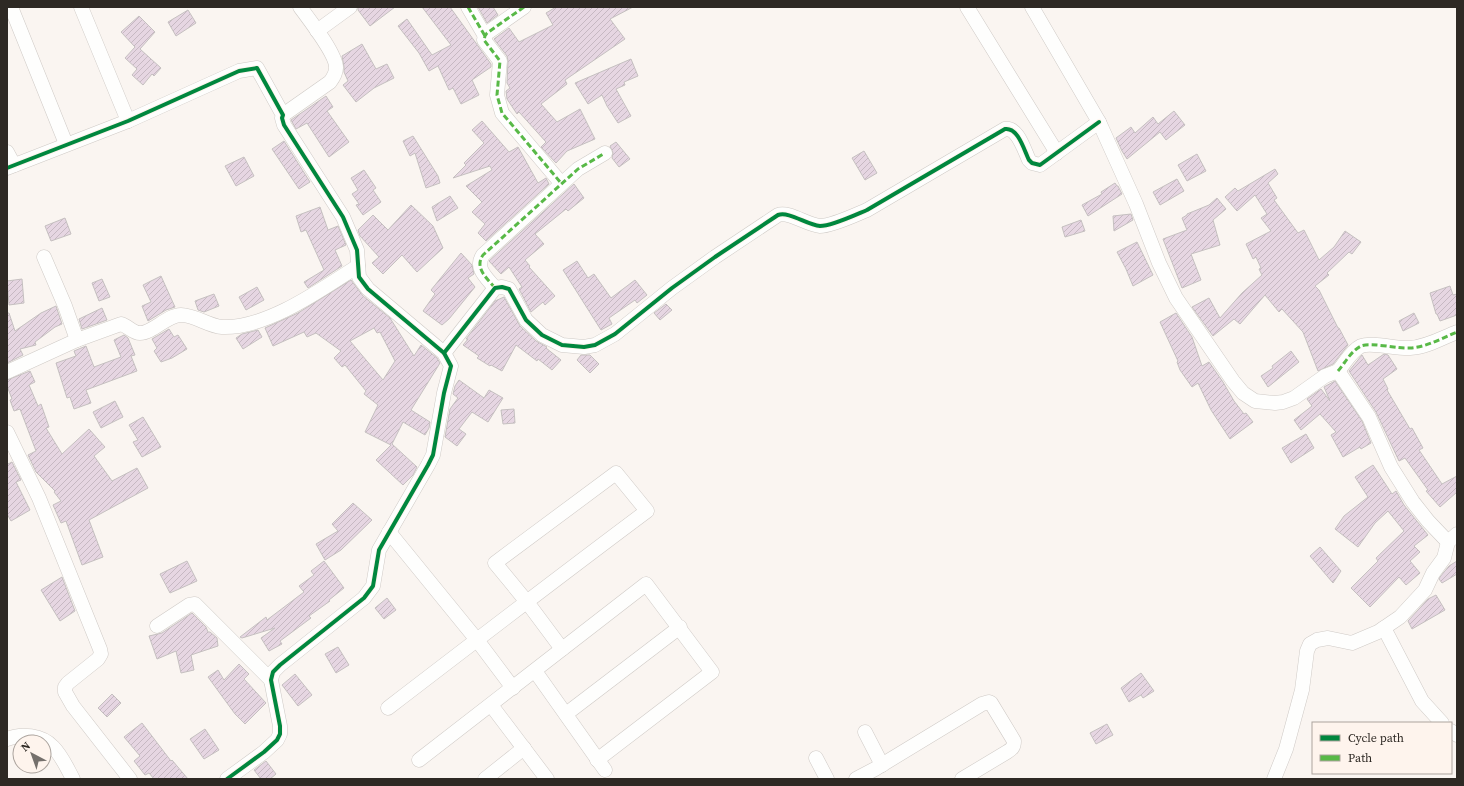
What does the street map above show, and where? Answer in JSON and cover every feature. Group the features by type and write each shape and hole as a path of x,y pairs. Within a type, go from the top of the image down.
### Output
{"street":[{"path":"11,7 66,144"},
{"path":"82,7 128,120"},
{"path":"227,779 264,752 277,740 280,734 280,726 271,680 273,672 280,664 311,641 368,594 374,580 379,550 433,455 444,393 451,366 444,353 368,290 359,277 357,250 344,217 284,125 282,118 284,115 330,82 335,75 336,68 335,61 317,31 300,7"},
{"path":"317,31 350,7"},
{"path":"468,7 485,36 484,40 500,61 497,95 502,113 561,183"},
{"path":"485,36 524,7"},
{"path":"1032,7 1099,122 1176,298 1233,381 1243,393 1255,401 1275,403 1283,402 1294,398 1325,376 1338,371 1356,349 1362,346 1368,345 1400,348 1420,347 1457,332"},
{"path":"966,8 1057,152"},
{"path":"7,152 10,167 128,120 239,71 257,68 284,115"},
{"path":"444,353 495,288 505,287 509,289 526,320 542,335 562,345 584,347 594,345 615,334 678,284 715,257 778,215 785,214 808,223 822,226 843,220 867,210 1009,128 1014,132 1029,160 1032,163 1040,165 1099,122"},
{"path":"495,288 480,268 479,264 481,258 561,183 586,163 605,153"},
{"path":"44,257 65,306 77,340"},
{"path":"7,372 77,340 121,324 127,326 136,333 143,333 177,316 186,316 221,327 261,320 297,305 358,266"},
{"path":"1274,779 1286,749 1302,690 1307,651 1310,644 1317,640 1328,638 1352,643 1378,632 1400,617 1425,590 1433,573 1444,558 1452,538 1428,521 1410,496 1392,467 1369,417 1338,371"},
{"path":"7,432 39,498 100,649 101,654 98,658 68,683 65,687 65,692 73,706 130,779"},
{"path":"388,708 477,640 527,602 647,511 616,473 495,563 527,602 562,649"},
{"path":"389,532 477,640 512,688"},
{"path":"419,760 646,584 680,627 712,672 601,765 535,671"},
{"path":"157,626 187,607 195,604 271,680"},
{"path":"566,714 680,627"},
{"path":"1384,628 1422,700 1441,722"},
{"path":"856,779 882,765 982,704 989,702 1014,741 1014,746 1012,749 962,779"},
{"path":"491,704 547,779"},
{"path":"865,732 882,765"},
{"path":"7,739 14,736 27,735 40,739 53,746 64,761 73,779"},
{"path":"486,779 524,748"},
{"path":"816,758 826,779"}],"building":[{"path":"358,7 395,7 370,26 358,10"},
{"path":"422,7 450,7 491,64 491,67 472,80 479,95 461,104 453,88 449,90 438,66 429,71 419,53 398,26 407,19 432,55 451,45"},
{"path":"478,7 493,7 498,15 487,23"},
{"path":"556,7 633,7 610,19 625,39 565,80 567,84 541,104 557,122 580,109 595,139 567,151 556,163 541,147 546,142 519,112 517,114 507,99 506,91 510,88 507,83 507,56 494,39 509,28 519,42 553,25 546,13"},
{"path":"188,10 196,23 176,36 168,22"},
{"path":"139,16 155,32 140,49 161,68 154,76 152,74 143,85 132,75 137,69 125,58 135,47 121,32"},
{"path":"362,44 376,69 387,64 394,78 374,88 356,102 343,85 348,81 344,72 342,56"},
{"path":"631,59 638,76 624,82 625,85 616,89 631,116 618,123 602,95 588,104 575,83"},
{"path":"326,96 333,107 327,111 349,142 329,157 307,123 296,129 291,120"},
{"path":"1174,111 1185,125 1166,140 1160,132 1127,159 1116,138 1131,127 1135,133 1153,117 1158,124"},
{"path":"482,121 509,152 518,147 538,183 546,178 549,184 486,241 478,233 485,224 472,212 482,202 466,186 492,170 490,166 453,178 466,165 464,163 484,143 472,130"},
{"path":"413,136 438,176 440,183 426,188 415,153 410,156 403,141"},
{"path":"284,141 310,182 299,189 272,149"},
{"path":"616,142 630,159 619,167 612,158 613,153 610,146"},
{"path":"864,151 877,173 865,180 852,158"},
{"path":"1197,154 1206,171 1187,181 1178,165"},
{"path":"244,157 254,176 236,186 225,166"},
{"path":"1275,169 1278,174 1268,183 1277,198 1274,200 1298,233 1304,230 1319,260 1334,247 1345,231 1361,242 1352,254 1349,252 1327,273 1329,275 1315,286 1319,290 1348,345 1333,364 1318,371 1303,332 1282,309 1279,312 1265,295 1240,324 1234,319 1213,336 1192,307 1209,298 1220,318 1242,293 1262,275 1259,269 1261,268 1256,257 1253,259 1246,244 1271,231 1261,218 1267,214 1255,195 1237,211 1225,197 1235,188 1238,191"},
{"path":"364,170 376,188 373,190 381,202 363,215 356,205 359,204 352,194 358,190 351,178"},
{"path":"1177,179 1184,191 1160,205 1153,192"},
{"path":"1115,183 1122,194 1088,216 1082,205 1102,194 1101,192"},
{"path":"574,184 584,198 568,211 566,209 535,234 544,244 525,260 530,266 529,267 555,296 545,305 543,302 531,312 519,289 522,287 509,267 501,274 489,261"},
{"path":"450,196 458,208 437,221 432,207"},
{"path":"1217,198 1226,209 1213,220 1220,245 1191,254 1201,280 1182,288 1163,239 1187,230 1182,218 1187,214 1209,205"},
{"path":"411,205 433,226 443,248 417,272 402,255 383,274 372,263 379,257 360,236 358,230 373,215 388,230"},
{"path":"320,207 328,230 338,226 346,245 335,250 342,266 308,288 304,282 324,270 306,230 301,232 296,216"},
{"path":"1131,214 1133,220 1114,231 1113,216"},
{"path":"65,218 71,234 51,241 45,226"},
{"path":"1081,220 1085,231 1065,237 1062,227"},
{"path":"1137,242 1153,275 1133,286 1117,252"},
{"path":"461,253 472,265 474,274 468,278 475,287 449,319 442,325 423,311 435,294 431,290"},
{"path":"577,261 588,278 594,274 611,298 635,280 647,295 637,303 635,300 609,318 612,324 601,330 563,270"},
{"path":"161,276 175,307 166,310 148,321 142,306 151,302 143,285"},
{"path":"22,279 24,303 9,305 7,281"},
{"path":"102,279 110,297 99,301 92,283"},
{"path":"351,280 363,296 390,318 414,356 421,345 437,358 440,363 411,410 430,422 429,428 425,435 403,422 392,444 417,467 413,475 403,485 376,460 391,445 365,432 378,405 364,394 366,391 345,365 342,367 334,358 341,351 316,333 307,337 304,332 273,346 265,328 298,313","holes":["374,328 377,333 380,332 395,361 383,380 350,341"]},
{"path":"1450,286 1453,295 1457,294 1457,315 1440,321 1436,314 1430,293"},
{"path":"257,287 264,300 246,310 239,297"},
{"path":"214,294 219,306 204,312 198,310 195,301"},
{"path":"504,297 520,326 536,341 547,347 546,348 561,360 552,370 516,345 502,371 477,358 479,356 463,345 495,301"},
{"path":"666,304 672,310 660,320 654,313"},
{"path":"56,306 62,324 55,327 35,342 36,345 20,349 23,355 7,363 7,313 9,313 15,331 41,313"},
{"path":"102,308 107,320 82,329 79,319"},
{"path":"1176,313 1192,337 1202,366 1209,362 1234,401 1244,414 1246,413 1253,422 1230,439 1211,410 1198,383 1192,387 1180,370 1178,361 1160,322"},
{"path":"1414,313 1419,323 1403,331 1399,321"},
{"path":"169,329 174,337 178,335 187,349 172,358 161,362 154,351 157,348 152,339"},
{"path":"258,330 262,337 243,349 236,338 242,334"},
{"path":"124,335 128,338 135,355 131,356 137,371 86,390 91,403 74,409 70,397 67,398 56,363 76,356 74,351 86,346 94,367 121,357 114,340"},
{"path":"1291,351 1299,362 1268,387 1261,376 1273,368 1272,366"},
{"path":"1384,354 1388,355 1397,369 1383,379 1388,389 1387,390 1410,429 1412,428 1423,448 1419,450 1442,484 1457,476 1457,492 1440,507 1426,491 1428,490 1405,458 1399,461 1376,412 1349,371 1362,355 1368,365"},
{"path":"581,355 590,355 599,364 590,373 577,360"},
{"path":"30,371 35,382 29,385 38,406 41,404 49,427 46,428 62,454 89,429 105,447 94,456 112,481 137,468 148,488 89,520 103,557 82,565 66,521 61,523 53,505 61,501 54,492 55,491 36,472 28,455 36,451 20,409 14,411 10,400 12,399 7,386 7,380"},
{"path":"459,380 484,398 489,390 503,398 488,422 472,412 459,429 466,434 457,446 445,437 450,409 458,398 453,394 455,386"},
{"path":"1335,381 1362,421 1371,443 1361,449 1360,447 1343,457 1331,435 1336,432 1320,414 1301,430 1294,420 1312,406 1307,399 1321,389 1330,401 1324,387"},
{"path":"115,401 123,417 101,428 93,412"},
{"path":"514,409 515,423 503,424 501,410"},
{"path":"143,417 161,447 142,457 133,442 138,440 129,425"},
{"path":"1306,434 1314,448 1291,463 1282,448"},
{"path":"7,461 8,464 12,462 21,480 16,482 30,510 11,521 7,514"},
{"path":"1373,465 1392,494 1396,491 1404,505 1428,535 1414,546 1420,552 1410,561 1420,573 1406,585 1399,577 1370,607 1351,588 1378,561 1376,558 1404,531 1388,511 1375,523 1358,547 1335,529 1344,516 1368,497 1355,477"},
{"path":"353,503 372,520 341,550 325,560 316,544 338,531 332,524"},
{"path":"1320,547 1341,571 1333,583 1310,556"},
{"path":"187,561 197,581 170,593 160,574"},
{"path":"324,561 344,588 329,600 330,601 309,616 311,618 280,641 282,644 269,651 261,638 275,628 242,638 240,637 266,617 267,620 304,592 299,586 314,575 311,571"},
{"path":"1457,561 1457,574 1442,583 1439,579 1440,577 1449,566"},
{"path":"62,577 75,611 60,621 41,590"},
{"path":"1436,595 1445,610 1412,629 1408,621 1428,599"},
{"path":"387,598 396,610 384,619 375,608"},
{"path":"192,613 206,627 208,632 217,638 218,646 191,655 194,670 181,673 176,651 157,659 149,636 162,633"},
{"path":"338,647 349,665 336,673 325,654"},
{"path":"239,664 249,674 244,679 266,703 245,724 235,714 208,677 218,670 224,680"},
{"path":"1141,673 1154,691 1143,698 1141,695 1129,702 1121,688"},
{"path":"295,674 312,695 298,706 282,685"},
{"path":"112,694 121,703 107,717 98,708"},
{"path":"142,723 171,761 172,760 188,779 154,779 149,773 145,775 134,761 140,756 124,737"},
{"path":"1107,724 1113,735 1096,744 1090,733"},
{"path":"205,729 219,750 204,759 190,739"},
{"path":"266,761 276,774 270,779 261,779 254,770"}],"marked path":[{"path":"468,7 485,36"},
{"path":"524,7 487,33 484,40 500,61 497,95 502,113 561,183"},
{"path":"495,288 485,277 481,269 480,264 483,255 578,169 605,153"},
{"path":"1338,371 1351,354 1361,346 1371,345 1410,348 1428,344 1457,332"}],"cycle path":[{"path":"7,168 128,121 239,71 257,68 283,115 282,118 284,125 343,217 357,250 359,277 368,289 444,353 451,366 444,393 433,455 379,550 373,586 364,598 273,672 271,680 280,726 280,734 277,740 264,752 227,779"},
{"path":"444,353 495,288 502,287 509,289 526,320 542,335 562,345 584,347 595,345 615,334 672,288 778,215 782,214 793,216 820,226 825,226 844,220 867,210 1005,129 1010,129 1017,135 1029,160 1032,163 1040,165 1099,122"}]}
